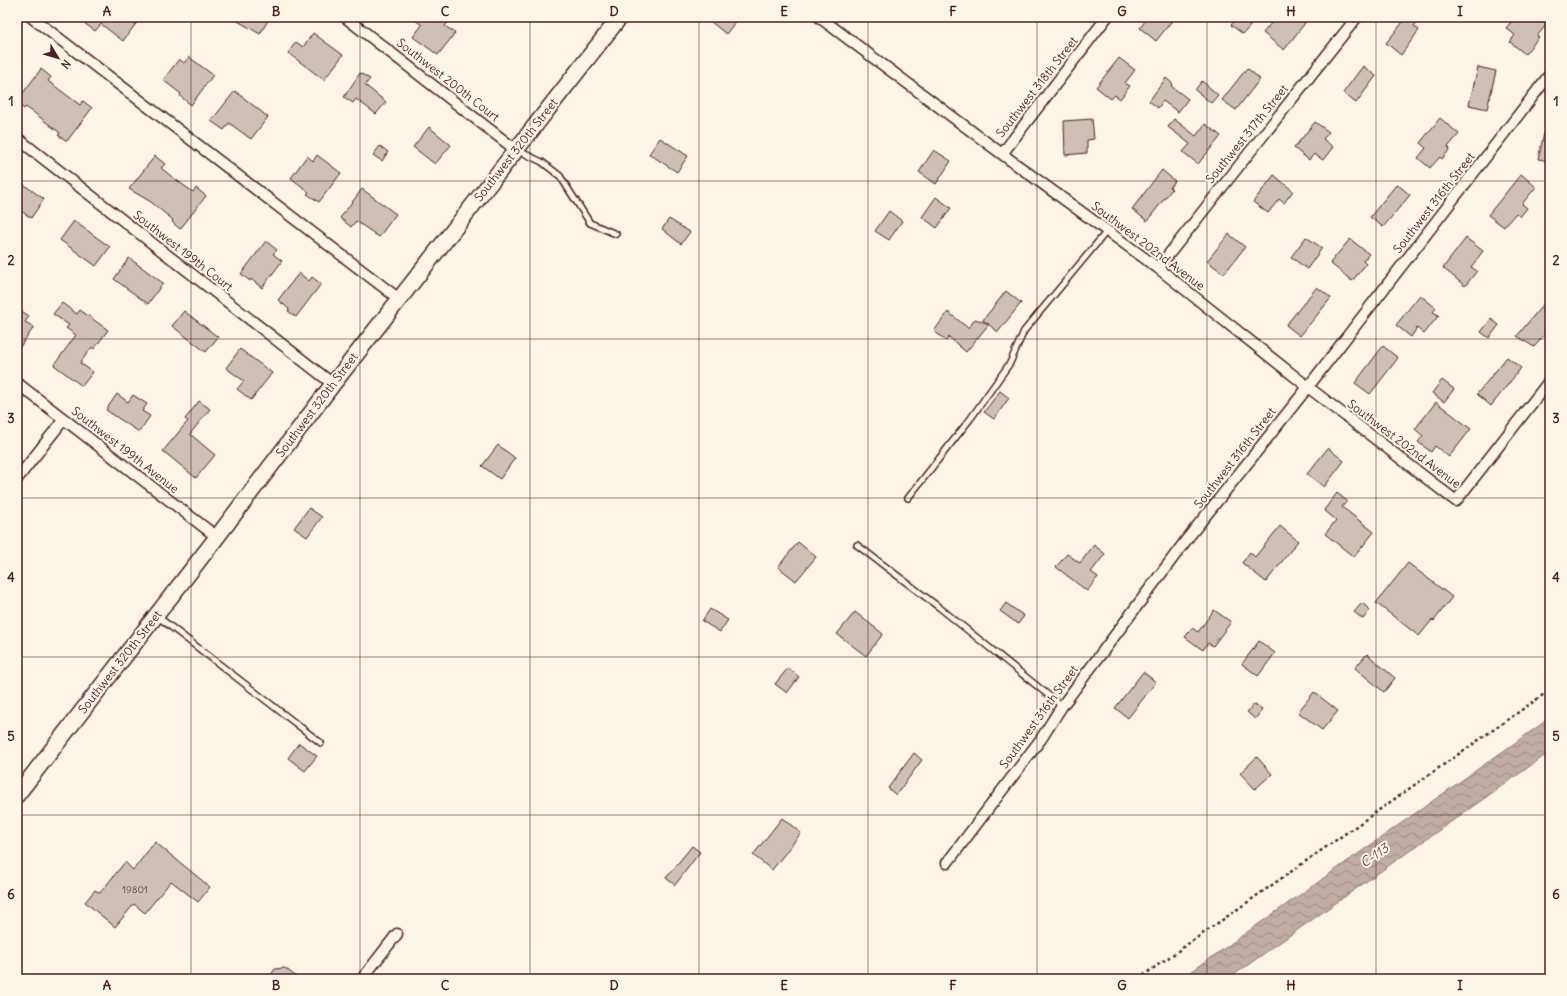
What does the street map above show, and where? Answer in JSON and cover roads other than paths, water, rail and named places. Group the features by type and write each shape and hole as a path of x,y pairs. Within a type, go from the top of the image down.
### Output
{"street":[{"path":"32,17 400,299"},
{"name":"Southwest 200th Court","path":"345,17 516,150"},
{"name":"Southwest 320th Street","path":"17,795 217,538 333,384 620,17"},
{"name":"Southwest 202nd Avenue","path":"819,17 1002,154 1158,268 1308,387 1456,500 1550,380"},
{"name":"Southwest 318th Street","path":"1002,154 1107,17"},
{"name":"Southwest 317th Street","path":"1158,268 1357,17"},
{"name":"Southwest 316th Street","path":"947,863 1187,539 1549,79"},
{"name":"Southwest 199th Court","path":"17,138 333,384"},
{"name":"Southwest 199th Avenue","path":"17,383 217,538"},
{"path":"17,480 64,419"},
{"path":"362,979 397,934"}],"lane":[{"path":"516,150 542,162 560,176 590,223 616,234"},
{"path":"908,498 971,418 1010,363 1024,331 1107,231"},
{"path":"857,545 940,608 1062,706"},
{"path":"156,615 321,743"}],"water":[{"name":"C-113","path":"1550,718 1550,752 1228,979 1181,979"}]}
